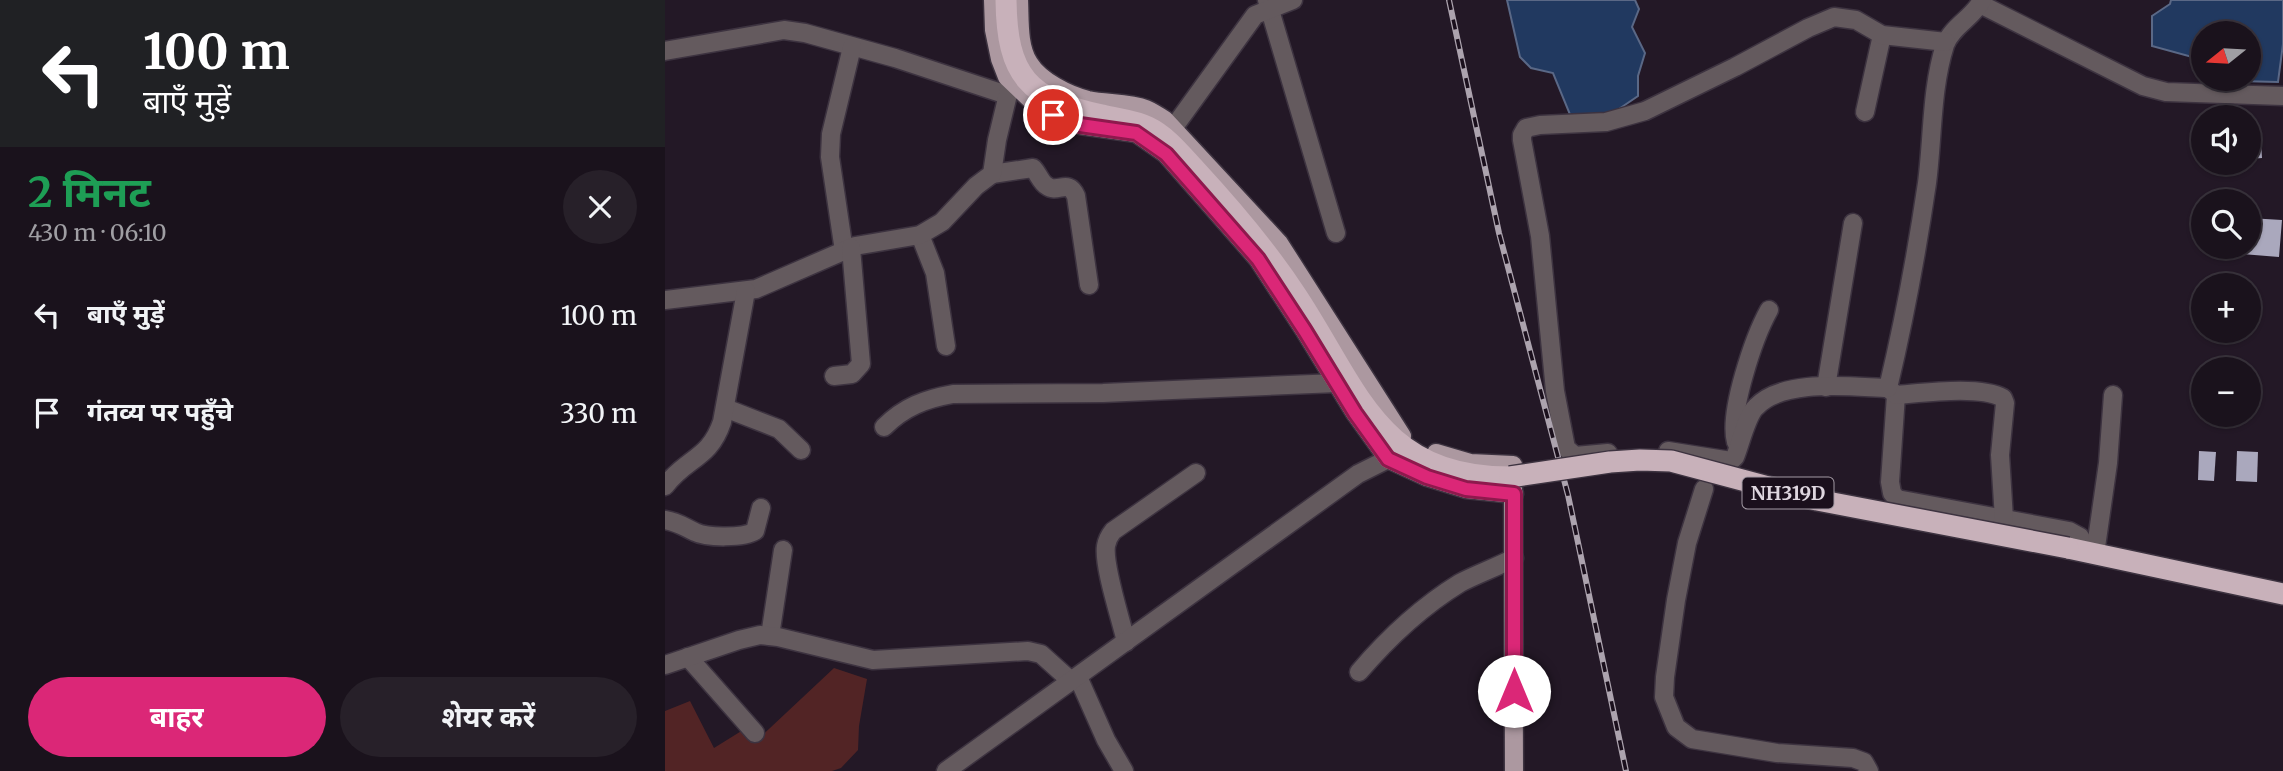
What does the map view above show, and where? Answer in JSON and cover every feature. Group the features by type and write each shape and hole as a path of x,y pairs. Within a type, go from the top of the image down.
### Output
{"highway":[{"name":"NH319D","path":"1006,11 1012,57 1021,75 1031,86 1080,110 1146,126 1173,146 1267,253 1381,428 1397,443 1431,464 1466,475 1510,477 1610,462 1671,461 1817,500 2084,551 2283,594"}],"main road":[{"path":"993,0 994,30 1009,88 1053,115 1080,125 1136,133 1166,154 1258,259 1383,452 1427,477 1466,489 1514,494"},
{"path":"1019,0 1020,27 1025,52 1029,63 1046,80 1087,100 1145,108 1174,127 1279,243 1403,438 1436,453 1471,463 1513,465 1514,771"}],"street":[{"path":"1174,127 1255,15 1269,4 1293,0"},
{"path":"2084,551 2080,537 2075,533 1900,501 1893,496 1890,482 1892,392 1927,182 1936,88 1946,42 1981,2 2143,86 2166,92 2283,96"},
{"path":"1269,4 1336,233"},
{"path":"1946,42 1882,35 1856,20 1834,18 1808,28 1645,111 1607,122 1531,126 1522,135 1539,236 1555,391 1568,451 1575,456 1620,451 1665,451 1729,461 1735,457 1754,408 1781,393 1807,387 1892,392 1956,391 1996,395 2003,398 2005,403 2000,455 2004,519"},
{"path":"665,51 784,30 805,33 1009,88 992,174"},
{"path":"1865,112 1882,35"},
{"path":"834,376 852,374 861,364 847,249 830,157 831,134 852,47"},
{"path":"665,300 746,291 780,281 847,249 920,235 942,222 976,186 992,174 1033,168 1045,186 1069,187 1074,191 1089,285"},
{"path":"1826,387 1853,223"},
{"path":"920,235 935,273 946,346"},
{"path":"665,486 672,477 708,451 717,437 725,408 746,291"},
{"path":"1739,448 1734,439 1743,379 1754,342 1769,310"},
{"path":"884,427 898,413 914,404 932,397 953,394 1103,393 1337,383"},
{"path":"2084,551 2108,463 2113,395"},
{"path":"725,408 779,429 801,450"},
{"path":"946,771 1358,474 1383,452"},
{"path":"1126,642 1105,550 1108,538 1113,531 1196,473"},
{"path":"1704,489 1675,600 1664,697 1676,727 1692,739 1776,762 1853,758 1864,762 1869,771"},
{"path":"665,520 679,522 702,534 739,536 755,531 761,508"},
{"path":"770,636 783,550"},
{"path":"1359,672 1395,634 1434,601 1464,581 1514,558"},
{"path":"665,665 759,635 873,660 1028,651 1041,654 1074,679 1124,771"},
{"path":"688,657 755,733"}],"shaded area":[{"path":"834,668 867,679 858,750 841,768 832,771 665,771 665,711 690,701 714,748 743,730 755,742"}],"water":[{"path":"1507,0 1635,0 1639,9 1632,27 1645,53 1638,76 1638,96 1610,115 1571,117 1553,73 1531,68 1520,57"},
{"path":"2171,0 2283,0 2283,44 2278,82 2261,82 2261,21 2191,21 2191,57 2152,46 2152,16 2170,4"}],"building":[{"path":"2261,219 2282,220 2279,257 2261,256"},
{"path":"2199,451 2216,452 2214,481 2198,480"},
{"path":"2237,451 2258,452 2257,482 2236,481"}],"railway":[{"path":"1449,0 1499,233 1568,495 1626,771"}],"route":[{"path":"1053,115 1080,125 1136,133 1166,154 1258,259 1355,413 1388,459 1427,477 1466,489 1514,494 1514,691"}]}
